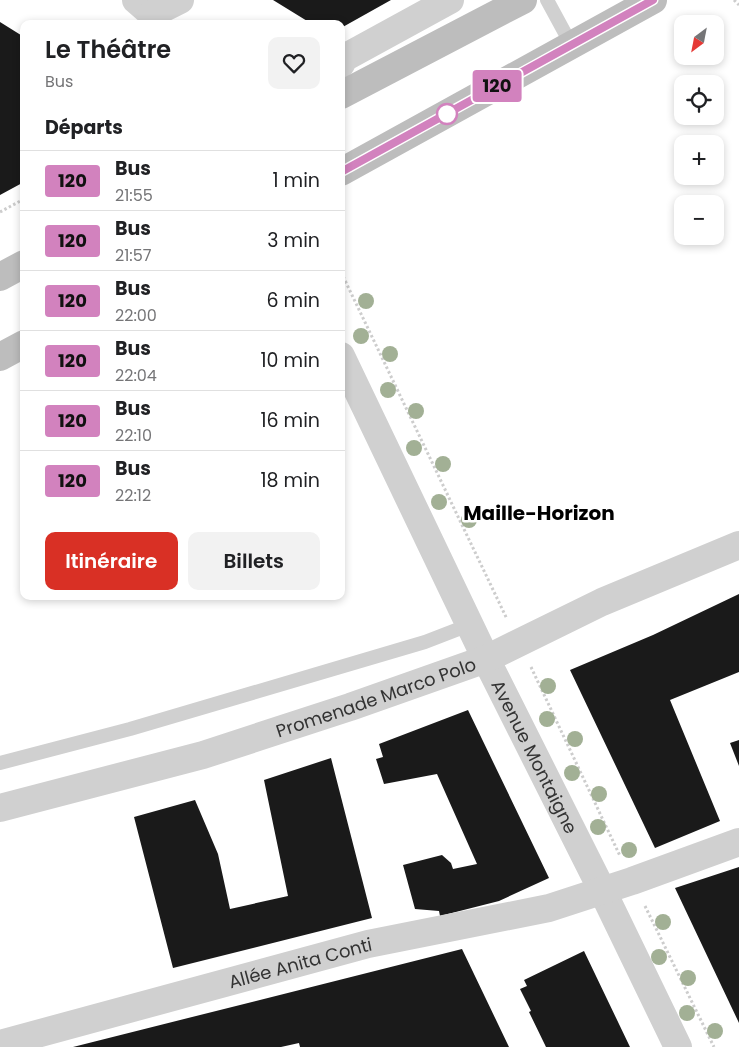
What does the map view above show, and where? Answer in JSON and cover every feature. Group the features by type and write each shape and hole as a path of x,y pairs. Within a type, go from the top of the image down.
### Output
{"main road":[{"path":"345,93 523,0"},
{"path":"345,170 653,0"},
{"path":"0,277 20,266"},
{"path":"0,356 20,346"}],"street":[{"path":"148,13 180,0"},
{"path":"345,57 450,0"},
{"name":"Avenue Montaigne","path":"345,364 469,625 602,890 678,1047"},
{"name":"Promenade Marco Polo","path":"0,808 203,755 350,707 486,659 602,602 739,545"},
{"name":"Allée Anita Conti","path":"0,1044 368,944 549,908 739,842"}],"lane":[{"path":"547,0 572,46"},
{"path":"0,763 130,729 425,642 469,625"}],"path":[{"path":"734,0 739,5"},
{"path":"0,212 20,201"}],"building":[{"path":"273,0 391,0 345,26 345,20 306,20"},
{"path":"0,22 20,34 20,184 0,195"},
{"path":"739,594 739,672 670,700 720,821 655,848 570,670 653,635"},
{"path":"468,710 549,878 499,901 440,916 439,911 415,909 403,865 442,855 451,863 453,869 477,864 437,774 384,784 376,759 383,757 379,744"},
{"path":"739,740 739,766 730,743"},
{"path":"331,758 372,918 173,968 134,817 195,800 218,854 230,909 288,896 264,780"},
{"path":"739,867 739,1023 675,888"},
{"path":"462,949 509,1047 300,1047 299,1043 281,1047 73,1047"},
{"path":"584,951 630,1047 546,1047 529,1012 531,1011 520,989 527,986 524,980"}],"bus line":[{"name":"120","path":"345,170 653,0"}],"district":[{"name":"Maille-Horizon","path":"539,513"}]}
